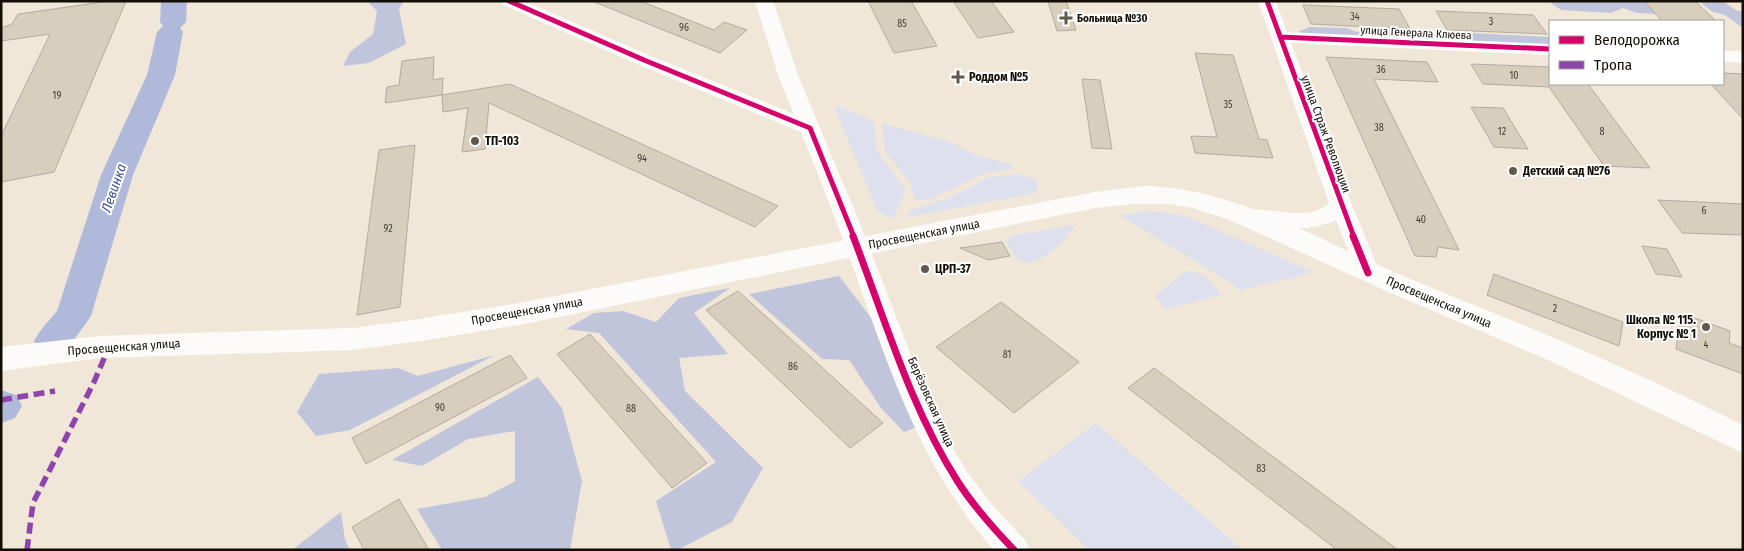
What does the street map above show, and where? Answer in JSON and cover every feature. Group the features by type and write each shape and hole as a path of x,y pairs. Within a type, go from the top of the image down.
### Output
{"main road":[{"name":"Просвещенская улица","path":"1,359 100,347 353,339 420,330 519,314 1078,203 1128,195 1152,194 1177,196 1212,204 1244,216 1329,253 1368,273 1558,352 1743,440"}],"street":[{"path":"509,1 644,60 810,128"},
{"path":"764,1 789,78 810,128"},
{"name":"улица Страж Революции","path":"1266,1 1280,36 1294,80 1368,273"},
{"name":"улица Генерала Клюева","path":"1280,36 1549,48"},
{"path":"1724,56 1743,57"},
{"name":"Берёзовская улица","path":"810,128 858,247 888,330 931,433 957,481 974,505 1014,550"},
{"name":"улица Страж Революции","path":"1244,216 1315,219 1332,215 1341,205"}],"shaded area":[{"path":"367,1 404,1 399,9 406,44 369,63 343,66 350,52 373,34 377,11"},
{"path":"1548,1 1650,1 1679,15 1637,13 1623,8 1611,13 1561,10"},
{"path":"1703,1 1724,2 1737,11 1743,11 1743,28 1725,15 1713,12 1702,4"},
{"path":"1309,27 1347,28 1356,32 1369,29 1418,31 1428,37 1424,42 1371,40 1360,35 1345,40 1329,40 1313,38 1298,32"},
{"path":"1449,32 1549,37 1549,50 1456,44 1443,37"},
{"path":"836,106 874,121 877,151 905,189 896,218 886,216 877,210 834,107"},
{"path":"882,123 953,143 975,155 1011,164 1013,169 985,173 929,200 915,200 910,183 885,151"},
{"path":"1019,174 1037,180 1037,193 908,217 908,211 949,198 989,177"},
{"path":"1151,211 1183,215 1314,272 1240,290 1119,215"},
{"path":"1073,225 1075,228 1066,235 1068,238 1035,261 1022,262 1016,258 1006,240 1012,236"},
{"path":"1190,271 1206,276 1222,295 1165,309 1155,296 1184,272"},
{"path":"839,276 875,323 919,426 904,432 881,408 849,360 822,359 749,294"},
{"path":"730,288 694,313 728,354 679,358 685,391 763,468 732,522 677,550 671,550 656,501 716,462 599,333 566,329 594,313 623,311 656,322 679,298"},
{"path":"495,355 350,430 316,436 297,412 319,374 398,368 418,376"},
{"path":"538,377 562,408 582,481 570,550 442,550 417,509 485,497 515,481 515,431 468,439 422,466 392,460"},
{"path":"1096,423 1243,550 1089,550 1018,481"},
{"path":"341,512 345,540 350,550 292,550"}],"building":[{"path":"110,1 126,1 54,172 1,182 1,136 50,34 1,41 1,28 12,24 18,14"},
{"path":"592,1 640,1 714,30 724,22 747,30 720,53"},
{"path":"868,1 911,1 937,46 894,53"},
{"path":"953,1 991,1 1014,32 978,38"},
{"path":"1048,1 1066,1 1076,30 1057,31"},
{"path":"1644,1 1695,1 1715,20 1661,20"},
{"path":"1303,5 1399,9 1410,29 1311,24"},
{"path":"1436,11 1533,15 1547,34 1447,30"},
{"path":"1195,53 1233,55 1259,139 1267,140 1273,158 1195,153 1191,136 1217,137"},
{"path":"434,57 433,80 443,78 442,95 385,103 387,87 399,85 402,61"},
{"path":"1326,57 1427,62 1438,82 1374,79 1459,250 1438,247 1436,257 1415,256"},
{"path":"1471,64 1549,67 1549,85 1589,85 1650,168 1604,166 1549,87 1483,84"},
{"path":"1724,73 1743,74 1743,119 1712,85 1724,85"},
{"path":"1082,79 1100,80 1112,149 1092,148"},
{"path":"510,84 778,206 755,227 489,103 485,149 462,152 468,108 443,112 442,95"},
{"path":"1471,107 1503,108 1528,149 1494,147"},
{"path":"415,145 400,307 357,315 379,150"},
{"path":"1658,200 1743,204 1743,235 1682,233"},
{"path":"1002,242 1010,256 988,260 960,248"},
{"path":"1642,246 1667,249 1682,277 1656,274"},
{"path":"1494,274 1623,322 1619,346 1487,295"},
{"path":"738,291 883,423 850,448 706,310"},
{"path":"1001,302 1079,362 1014,413 936,347"},
{"path":"1681,313 1730,331 1729,343 1743,348 1743,374 1676,349"},
{"path":"590,334 707,463 672,488 557,354"},
{"path":"510,355 527,378 366,464 352,438"},
{"path":"1154,368 1398,550 1337,550 1128,388"},
{"path":"399,499 429,550 364,550 352,527"}],"waterway":[{"name":"Левинка","path":"173,22 174,1"},
{"name":"Левинка","path":"53,341 73,316 117,175 161,75 170,32"}],"marked path":[{"path":"27,550 33,503 94,382 109,347"},
{"path":"1,400 55,391"}],"cycle path":[{"path":"509,1 644,60 810,128 850,226 904,374 929,430 964,491 984,518 1014,550"},
{"path":"1267,1 1341,205 1368,273"},
{"path":"1280,37 1549,49"}],"place":[{"name":"Больница №30","path":"1066,18"},
{"name":"Роддом №5","path":"958,77"},
{"name":"ТП-103","path":"475,141"},
{"name":"Детский сад №76","path":"1513,171"},
{"name":"ЦРП-37","path":"925,269"},
{"name":"Школа № 115. Корпус № 1","path":"1706,327"}]}
